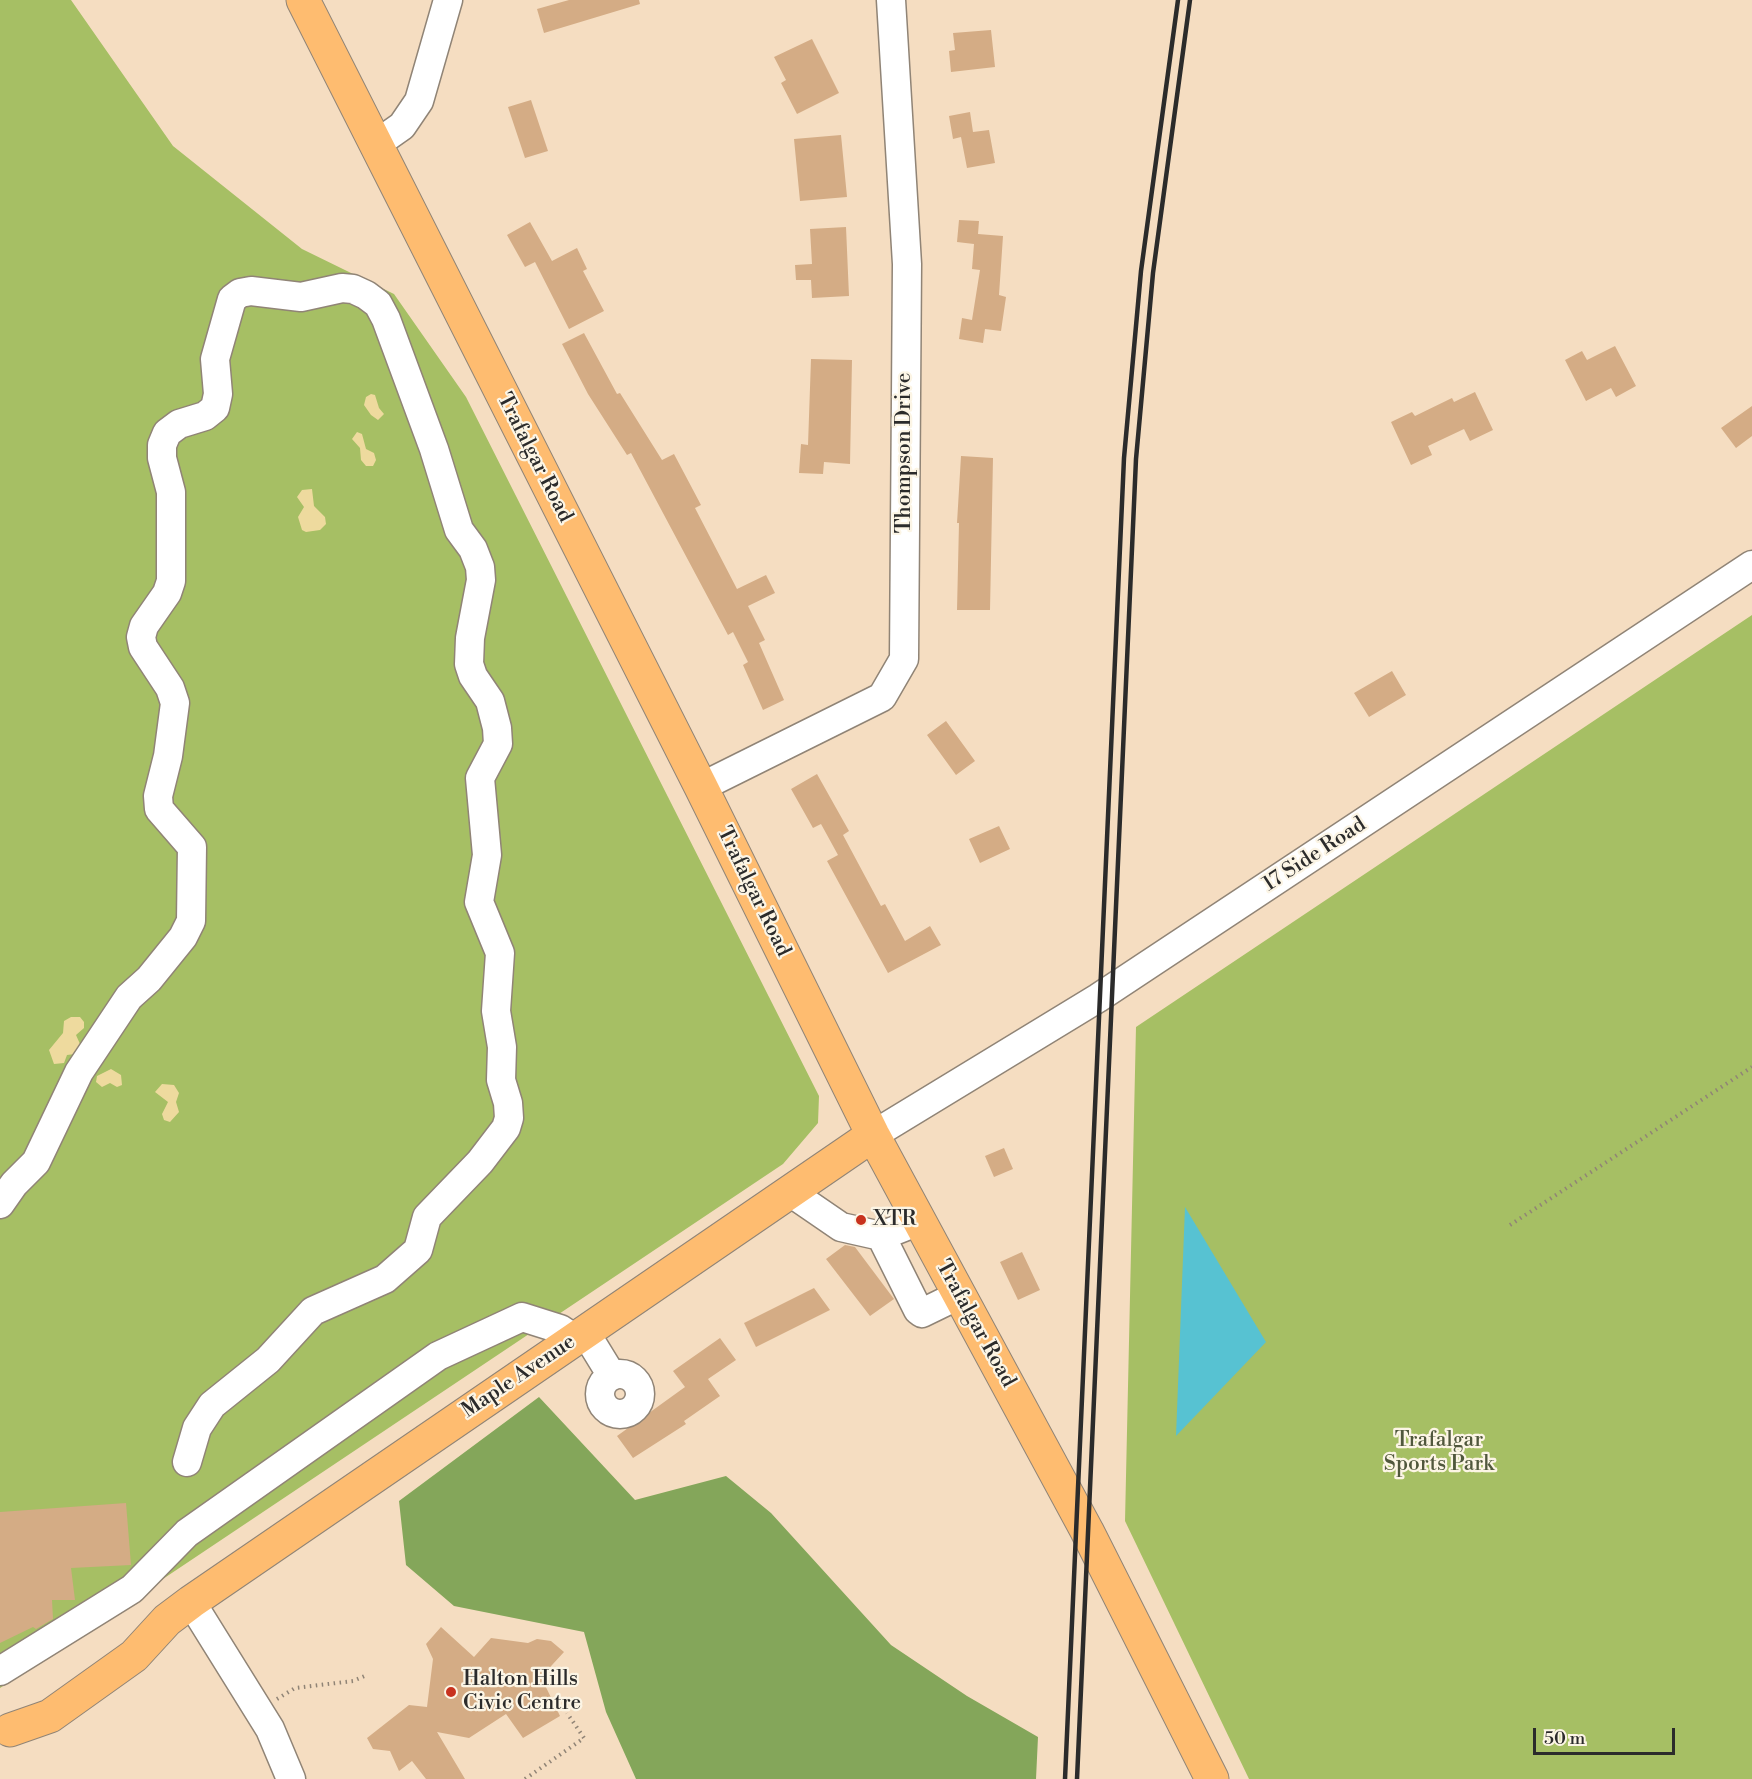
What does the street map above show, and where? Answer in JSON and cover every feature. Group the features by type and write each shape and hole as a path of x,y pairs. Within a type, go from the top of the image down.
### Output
{"main road":[{"name":"Trafalgar Road","path":"303,0 701,787 873,1136 1087,1530 1212,1779"},
{"name":"Maple Avenue","path":"5,1733 50,1716 107,1677 134,1656 179,1611 873,1136"}],"street":[{"path":"375,145 402,126 419,101 448,0"},
{"name":"Thompson Drive","path":"701,787 882,697 904,659 907,264 891,0"},
{"path":"0,1204 14,1184 36,1162 79,1072 129,998 149,979 183,937 191,921 192,847 159,809 158,796 168,756 175,703 170,688 143,647 141,637 144,626 167,593 171,581 171,492 162,458 162,445 167,433 179,424 205,416 215,408 218,394 215,359 232,299 240,293 251,291 301,297 342,288 353,289 378,304 386,319 434,449 459,530 473,549 480,567 481,580 470,638 469,664 473,676 490,701 497,728 498,744 480,778 487,855 479,902 500,953 495,1011 501,1047 501,1080 508,1103 509,1118 502,1134 480,1162 445,1201 433,1208 427,1217 418,1251 385,1279 313,1311 268,1360 212,1405 197,1428 187,1462"},
{"name":"17 Side Road","path":"873,1136 1098,998 1752,565"},
{"path":"790,1192 841,1227 881,1236 919,1221"},
{"path":"881,1236 918,1310 922,1313 959,1295"},
{"path":"0,1671 132,1589 187,1533 438,1356 522,1317 580,1335 612,1376"},
{"path":"179,1611 258,1710 270,1729 291,1779"}],"path":[{"path":"1510,1225 1752,1067"},
{"path":"258,1710 295,1688 353,1681 367,1675"},
{"path":"525,1779 584,1738 567,1713"}],"green space":[{"path":"0,0 71,0 173,146 302,249 394,294 466,397 819,1096 818,1123 783,1164 0,1688"},
{"name":"Trafalgar Sports Park","path":"1752,615 1752,1779 1249,1779 1125,1521 1136,1027"},
{"path":"539,1397 635,1500 726,1476 771,1513 891,1645 967,1696 1038,1737 1036,1779 636,1779 606,1712 584,1632 454,1606 406,1565 399,1501"}],"sand":[{"path":"371,394 375,395 379,408 384,414 378,420 364,405 366,397"},
{"path":"357,432 362,434 366,449 374,453 376,460 373,466 366,466 361,460 360,448 352,439"},
{"path":"312,489 314,506 325,517 326,524 320,530 306,532 302,530 298,517 304,507 297,497 302,490"},
{"path":"71,1017 80,1017 84,1022 84,1028 76,1035 80,1044 79,1049 75,1054 67,1055 64,1063 54,1064 49,1050 63,1033 64,1021"},
{"path":"111,1069 121,1075 122,1085 117,1087 110,1083 102,1087 96,1082 97,1076"},
{"path":"162,1084 174,1085 179,1093 176,1102 179,1112 170,1122 164,1120 162,1114 168,1102 155,1092"}],"water":[{"path":"1185,1207 1266,1342 1176,1436"}],"building":[{"path":"569,0 639,0 640,4 544,33 537,9"},
{"path":"991,30 995,67 951,72 949,51 955,50 953,33"},
{"path":"812,39 839,93 797,114 781,83 786,80 774,57"},
{"path":"531,100 548,151 525,158 508,107"},
{"path":"970,112 973,132 989,130 995,163 967,168 961,137 953,139 949,116"},
{"path":"841,135 847,197 800,201 794,139"},
{"path":"959,220 979,221 978,234 1003,236 999,295 1006,297 1001,331 985,329 983,343 959,339 962,318 972,320 980,270 972,269 974,244 957,242"},
{"path":"530,222 552,261 577,248 587,269 583,271 604,311 569,329 535,262 525,267 507,235"},
{"path":"846,227 849,296 812,298 811,280 796,280 795,265 812,264 810,229"},
{"path":"584,333 617,394 620,393 662,460 674,454 701,505 695,508 737,589 766,575 775,593 748,606 765,640 759,643 784,700 763,710 743,665 748,662 733,632 728,635 631,453 627,455 588,394 562,344"},
{"path":"1615,346 1636,386 1616,397 1611,388 1586,401 1565,360 1582,351 1587,360"},
{"path":"811,359 852,360 850,464 824,462 823,474 799,473 801,444 808,445"},
{"path":"1475,392 1493,430 1470,441 1464,429 1428,446 1432,455 1411,465 1391,422 1412,412 1415,416 1452,398 1454,402"},
{"path":"1752,406 1752,436 1736,448 1721,428"},
{"path":"961,456 993,458 990,610 957,610 959,523 957,523"},
{"path":"1392,671 1406,695 1369,717 1354,693"},
{"path":"946,721 975,761 956,775 927,735"},
{"path":"817,774 849,831 843,835 881,906 885,904 905,941 930,926 941,945 888,973 827,861 838,855 821,824 813,828 791,789"},
{"path":"999,826 1010,849 980,863 969,839"},
{"path":"1004,1148 1013,1169 994,1177 985,1156"},
{"path":"845,1245 855,1247 894,1299 870,1316 826,1259"},
{"path":"1022,1252 1040,1290 1018,1300 1000,1262"},
{"path":"814,1288 830,1310 756,1347 744,1323"},
{"path":"720,1338 736,1360 708,1379 720,1396 684,1421 686,1424 633,1458 617,1436 685,1387 673,1371"},
{"path":"126,1503 131,1565 71,1568 75,1600 52,1600 53,1619 36,1629 33,1627 0,1643 0,1512"},
{"path":"441,1627 474,1657 491,1638 528,1643 537,1639 551,1641 564,1652 541,1677 560,1716 523,1738 506,1714 469,1738 437,1732 465,1779 426,1779 412,1761 399,1771 390,1751 373,1749 367,1738 409,1705 427,1707 433,1659 426,1644"}],"railway":[{"path":"1065,1779 1124,458 1141,271 1178,0"},
{"path":"1077,1779 1136,459 1153,273 1190,0"}],"place":[{"name":"XTR","path":"861,1220"},
{"name":"Halton Hills Civic Centre","path":"451,1692"}]}
